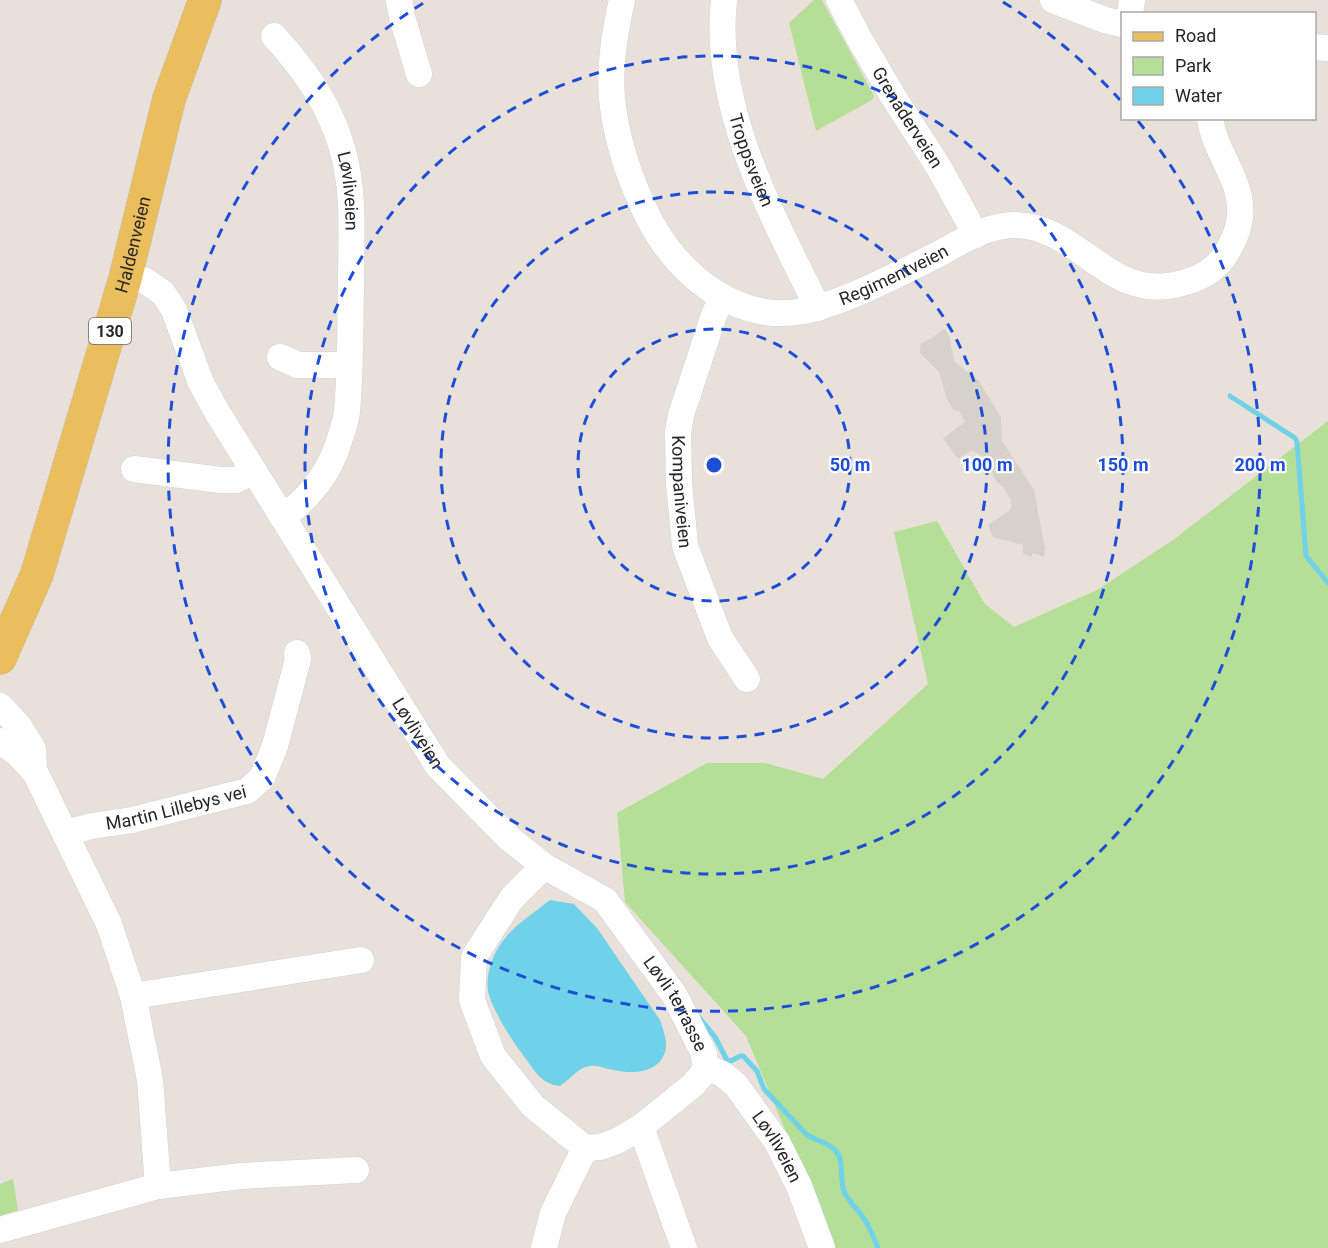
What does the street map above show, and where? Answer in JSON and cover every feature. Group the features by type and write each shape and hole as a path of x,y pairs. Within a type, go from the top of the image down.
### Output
{"main road":[{"name":"Haldenveien","path":"0,658 37,574 125,279 169,99 205,0"}],"street":[{"path":"399,0 419,74"},
{"name":"Regimentveien","path":"622,0 614,50 612,97 623,153 647,213 666,247 689,273 722,297 765,312 786,313 818,308 1000,226 1029,226 1047,231 1129,283 1149,288 1168,287 1196,280 1225,257 1234,238 1241,213 1240,196 1217,147 1210,120"},
{"name":"Troppsveien","path":"724,0 722,19 724,49 740,134 756,175 818,308"},
{"name":"Grenaderveien","path":"839,0 894,98 938,166 976,235"},
{"path":"1053,0 1121,24"},
{"name":"Løvliveien","path":"274,36 309,79 325,104 342,148 348,180 350,211 347,414 335,452 311,493 283,517"},
{"name":"Løvliveien","path":"125,279 144,280 163,293 174,310 201,382 253,471 438,766 510,839 544,866 605,900"},
{"name":"Kompaniveien","path":"722,297 681,415 678,432 679,492 685,546 720,638 747,680"},
{"path":"280,357 298,365 349,365"},
{"path":"134,469 221,480 236,480 253,471"},
{"name":"Martin Lillebys vei","path":"65,833 132,820 247,791 262,778 275,746 298,659 297,653"},
{"path":"0,706 19,726 33,749 35,772"},
{"path":"0,741 17,753 35,772 109,924 133,996 150,1080 158,1186"},
{"path":"544,866 512,898 474,957 472,1000 493,1056 533,1106 585,1148 554,1213 544,1248"},
{"name":"Løvli terrasse","path":"585,1148 609,1144 641,1127 693,1085 703,1073 705,1066 704,1054 675,996 605,900"},
{"path":"133,996 361,960"},
{"name":"Løvliveien","path":"705,1066 724,1075 736,1085 777,1142 795,1179 822,1248"},
{"path":"641,1127 684,1248"},
{"path":"0,1230 158,1186 241,1176 356,1170"}],"green space":[{"path":"814,0 822,0 874,96 872,100 816,131 789,23"},
{"path":"1328,421 1328,1248 834,1248 746,1036 625,902 617,813 707,763 765,763 823,779 928,684 894,532 937,521 985,604 1014,627 1097,590 1173,540"},
{"path":"13,1179 18,1210 0,1216 0,1184"}],"shaded area":[{"path":"945,329 949,336 954,361 979,381 1001,418 1002,441 1034,490 1045,548 1044,557 1033,553 1031,557 1023,554 1023,545 993,537 988,525 1009,511 1012,501 996,481 985,458 972,450 958,459 943,438 965,422 959,411 953,410 947,399 939,372 920,353 920,345"}],"water":[{"path":"550,900 574,904 597,928 660,1020 666,1048 657,1065 636,1072 590,1066 578,1071 560,1086 542,1079 518,1049 495,1010 489,995 490,967 498,947 507,936"}],"waterway":[{"path":"1230,396 1295,438 1306,556 1328,583"},
{"path":"698,1016 715,1037 727,1060 731,1061 743,1056 757,1071 764,1089 806,1134 835,1150 840,1159 844,1191 864,1218 878,1248"}]}
